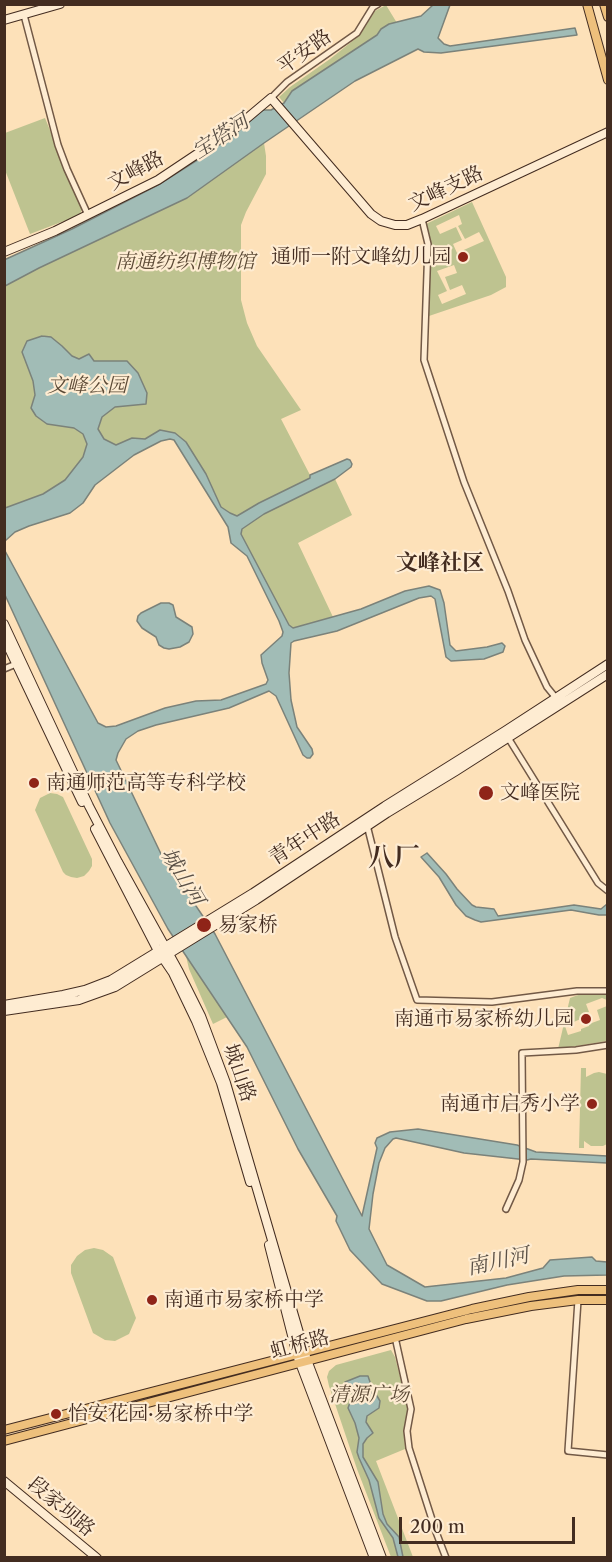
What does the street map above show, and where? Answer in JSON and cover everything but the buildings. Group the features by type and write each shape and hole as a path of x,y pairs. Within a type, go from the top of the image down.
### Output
{"main road":[{"path":"4,20 60,4"},
{"path":"587,4 608,81"},
{"path":"604,4 608,17"},
{"name":"文峰支路","path":"273,100 371,214 381,221 395,225 407,225 422,219 608,132"},
{"name":"文峰路","path":"4,252 55,231 158,180 273,100"},
{"name":"城山路","path":"4,624 88,806 164,953 196,1021 221,1083 302,1358 374,1557"},
{"name":"城山路","path":"4,638 98,836 164,953"},
{"name":"青年中路","path":"4,1011 79,1000 116,987 175,945 367,823 456,771 556,698 608,664"},
{"name":"青年中路","path":"506,734 608,674"},
{"name":"青年中路","path":"4,1005 85,990 111,980 164,953"},
{"name":"虹桥路","path":"4,1440 472,1309 578,1290 608,1290"},
{"name":"虹桥路","path":"4,1430 466,1319 531,1306 578,1300 608,1300"},
{"name":"城山路","path":"302,1358 382,1557"},
{"name":"段家坝路","path":"4,1481 97,1557"}],"street":[{"name":"平安路","path":"273,100 287,82 357,33 373,7 378,4"},
{"path":"24,15 58,145 88,214"},
{"path":"422,219 428,244 424,360 464,482 525,640 547,687 556,698"},
{"path":"4,669 16,664"},
{"path":"506,734 598,883 608,891"},
{"path":"367,823 396,937 417,1000 492,1002 577,991 608,991"},
{"path":"506,1209 519,1180 523,1162 522,1053 576,1050 608,1045"},
{"path":"578,1300 568,1451 608,1455"},
{"path":"395,1337 411,1409 407,1431 409,1448 446,1557"}],"green space":[{"path":"386,5 397,23 389,24 381,29 377,35 292,91 284,103 279,97 360,35 375,11"},
{"path":"45,118 82,209 80,215 30,234 5,170 5,133"},
{"name":"文峰公园","path":"264,143 266,174 241,225 241,300 247,323 257,346 301,410 281,419 310,475 347,459 352,464 335,479 352,515 298,543 333,617 283,632 247,556 231,543 228,527 174,440 161,441 134,455 95,485 83,503 70,513 15,532 5,541 5,286 187,198"},
{"name":"通师一附文峰幼儿园","path":"472,202 506,277 506,287 491,295 429,316 430,237 426,224","holes":["459,215 462,224 458,226 465,239 479,232 484,241 457,253 453,244 462,240 456,227 440,234 436,226","454,265 457,273 445,277 450,290 462,285 466,294 442,304 438,295 447,291 437,271"]},
{"path":"50,793 63,797 92,859 92,866 84,876 71,877 63,872 35,810 40,798"},
{"path":"186,956 227,1017 213,1024 189,969"},
{"name":"南通市易家桥幼儿园","path":"581,994 607,994 607,1000 602,998 586,1004 589,1012 586,1013 587,1016 565,1026 568,1035 581,1031 589,1024 600,1020 597,1010 607,1006 607,1041 558,1049 570,998"},
{"name":"南通市启秀小学","path":"581,1068 586,1068 586,1077 599,1072 607,1074 607,1144 603,1146 591,1146 584,1141 584,1148 579,1148"},
{"path":"94,1248 103,1250 113,1257 136,1318 129,1334 115,1341 105,1340 93,1333 71,1273 71,1265 77,1256 85,1250"},
{"name":"清源广场","path":"391,1350 395,1357 408,1409 404,1432 405,1449 376,1461 413,1557 391,1557 357,1469 327,1377 329,1371 336,1365"}],"water":[{"path":"433,5 450,5 438,38 450,46 575,28 577,35 441,53 424,52 418,49 355,81 187,198 5,286 4,260 72,229 158,185 229,138 262,110 271,110 284,103 292,91 377,35 381,29 389,24 421,16"},
{"path":"42,336 51,337 72,356 79,359 89,354 94,361 127,361 138,373 147,393 146,404 115,407 102,417 98,429 104,439 116,445 132,438 145,439 160,430 175,433 186,442 206,474 221,507 237,516 310,478 310,475 347,459 350,460 351,467 335,479 264,514 242,529 241,534 289,625 293,628 361,609 405,591 429,586 440,590 450,645 456,651 502,643 505,646 503,652 484,659 451,661 446,657 435,599 431,596 419,598 337,631 291,643 289,673 291,700 297,727 312,749 313,754 310,758 303,755 276,696 269,691 229,708 138,731 126,739 116,760 162,856 215,934 362,1216 377,1148 375,1143 377,1138 390,1132 418,1129 517,1145 536,1152 607,1156 607,1163 527,1160 464,1153 393,1139 385,1148 379,1163 369,1229 387,1265 425,1287 506,1278 543,1268 550,1260 592,1257 596,1261 607,1262 607,1275 564,1276 507,1285 441,1301 427,1301 382,1284 350,1250 336,1221 337,1216 298,1149 247,1047 168,929 110,823 5,595 4,549 98,723 106,727 116,726 165,708 196,701 221,700 266,684 268,680 261,655 282,636 283,632 247,556 231,543 228,527 174,440 161,441 134,455 95,485 83,503 70,513 15,532 5,541 5,508 43,494 65,480 83,457 87,444 83,434 74,428 47,424 36,416 31,408 35,395 33,381 22,352 27,341"},
{"path":"161,603 173,605 176,617 192,627 193,634 189,642 180,647 164,648 159,645 156,637 142,628 137,621 138,616"},
{"path":"427,853 472,905 494,909 498,916 574,905 601,909 607,904 607,915 571,910 481,922 475,920 466,916 456,905 439,877 421,857"},
{"path":"360,1376 368,1376 369,1389 380,1401 379,1408 367,1416 366,1422 373,1433 363,1444 363,1457 378,1482 383,1514 387,1524 399,1537 403,1557 398,1557 393,1538 379,1518 369,1480 357,1452 359,1438 348,1408 353,1394 345,1382"}],"place":[{"name":"通师一附文峰幼儿园","path":"463,257"},
{"name":"南通师范高等专科学校","path":"34,783"},
{"name":"文峰医院","path":"486,793"},
{"name":"易家桥","path":"204,925"},
{"name":"南通市易家桥幼儿园","path":"586,1019"},
{"name":"南通市启秀小学","path":"592,1104"},
{"name":"南通市易家桥中学","path":"152,1300"},
{"name":"怡安花园·易家桥中学","path":"56,1414"}],"district":[{"name":"文峰社区","path":"440,564"},
{"name":"八厂","path":"394,858"}],"water label":[{"name":"宝塔河","path":"221,137"},
{"name":"城山河","path":"182,877"},
{"name":"南川河","path":"498,1262"}],"park label":[{"name":"南通纺织博物馆","path":"185,262"}]}
